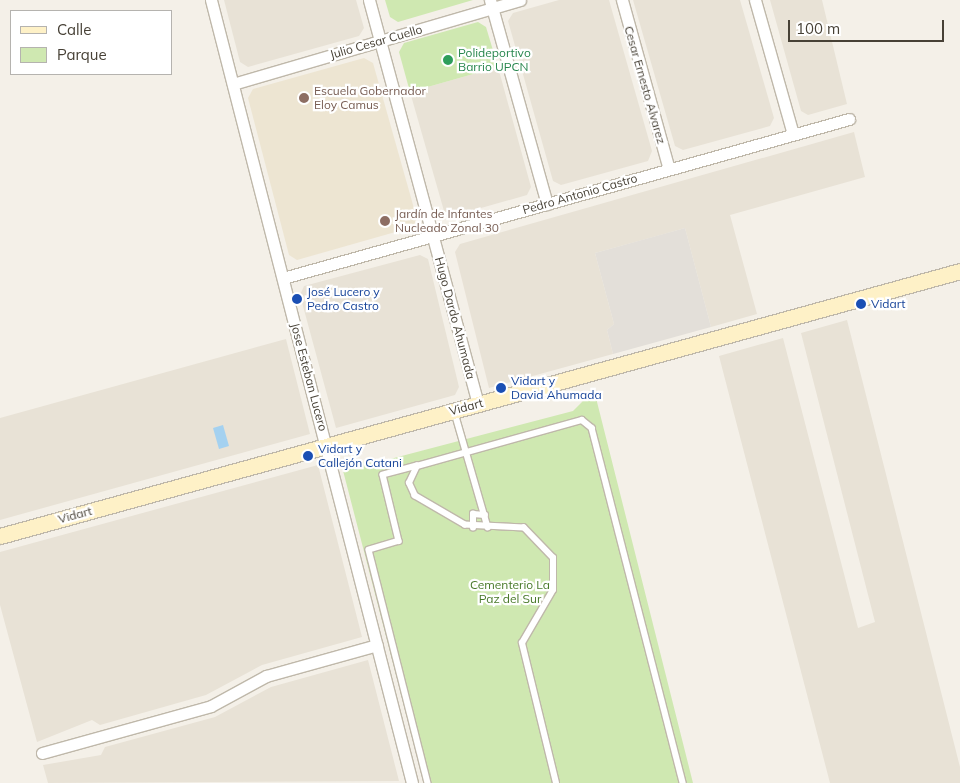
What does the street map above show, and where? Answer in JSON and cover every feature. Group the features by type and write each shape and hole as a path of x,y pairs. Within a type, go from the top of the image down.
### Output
{"street":[{"name":"Jose Esteban Lucero","path":"211,0 412,783"},
{"name":"Hugo Dardo Ahumada","path":"369,0 478,404"},
{"name":"Julio Cesar Cuello","path":"233,84 380,41 492,4 520,0"},
{"name":"Cesar Ernesto Alvarez","path":"622,0 669,169"},
{"path":"755,0 793,134"},
{"path":"492,4 548,204"},
{"name":"Pedro Antonio Castro","path":"283,278 849,119"},
{"name":"Vidart","path":"0,536 960,271"},
{"path":"42,753 211,706 266,676 377,646"}],"lane":[{"path":"454,410 488,528"},
{"path":"428,783 369,550 399,542 383,475 582,420 592,428 683,783"},
{"path":"417,466 409,483 415,496 473,528 524,528 544,544 554,564 553,590 522,643 556,783"},
{"path":"473,528 473,514 485,515"}],"shaded area":[{"path":"224,0 356,0 364,28 359,36 248,67 240,62"},
{"path":"559,0 609,0 652,151 648,161 561,185 553,181 508,21 513,13"},
{"path":"633,0 740,0 774,118 770,126 683,150 675,146"},
{"path":"770,0 822,0 847,104 808,115 801,111"},
{"path":"364,58 373,63 417,219 413,227 297,260 289,255 248,98 253,89"},
{"path":"498,67 531,187 527,195 453,216 444,211 410,92"},
{"path":"854,132 865,177 730,215 757,314 711,327 685,228 595,253 614,324 607,330 613,354 489,388 455,252 460,244"},
{"path":"685,228 711,327 613,354 607,330 614,324 595,253"},
{"path":"420,255 428,259 459,387 455,395 336,428 300,295 304,286"},
{"path":"847,320 960,767 960,783 830,783 719,356 783,338 858,628 875,622 801,333"},
{"path":"286,339 310,434 0,520 0,418"},
{"path":"318,465 362,637 262,665 206,695 100,725 92,720 37,742 0,605 0,552"},
{"path":"368,660 399,781 48,783 43,765 101,755 105,747 215,717 271,687"}],"green space":[{"path":"385,0 473,0 398,22 390,17"},
{"name":"Polideportivo Barrio UPCN","path":"478,22 486,27 498,67 410,92 399,52 404,43"},
{"name":"Cementerio La Paz del Sur","path":"594,390 693,783 424,783 340,459 375,463 573,411"}],"water":[{"path":"223,425 229,446 219,449 213,428"}],"place":[{"name":"Polideportivo Barrio UPCN","path":"448,60"},
{"name":"Escuela Gobernador Eloy Camus","path":"304,98"},
{"name":"Jardín de Infantes Nucleado Zonal 30","path":"385,221"},
{"name":"José Lucero y Pedro Castro","path":"297,299"},
{"name":"Vidart","path":"861,304"},
{"name":"Vidart y David Ahumada","path":"501,388"},
{"name":"Vidart y Callejón Catani","path":"308,456"}]}
